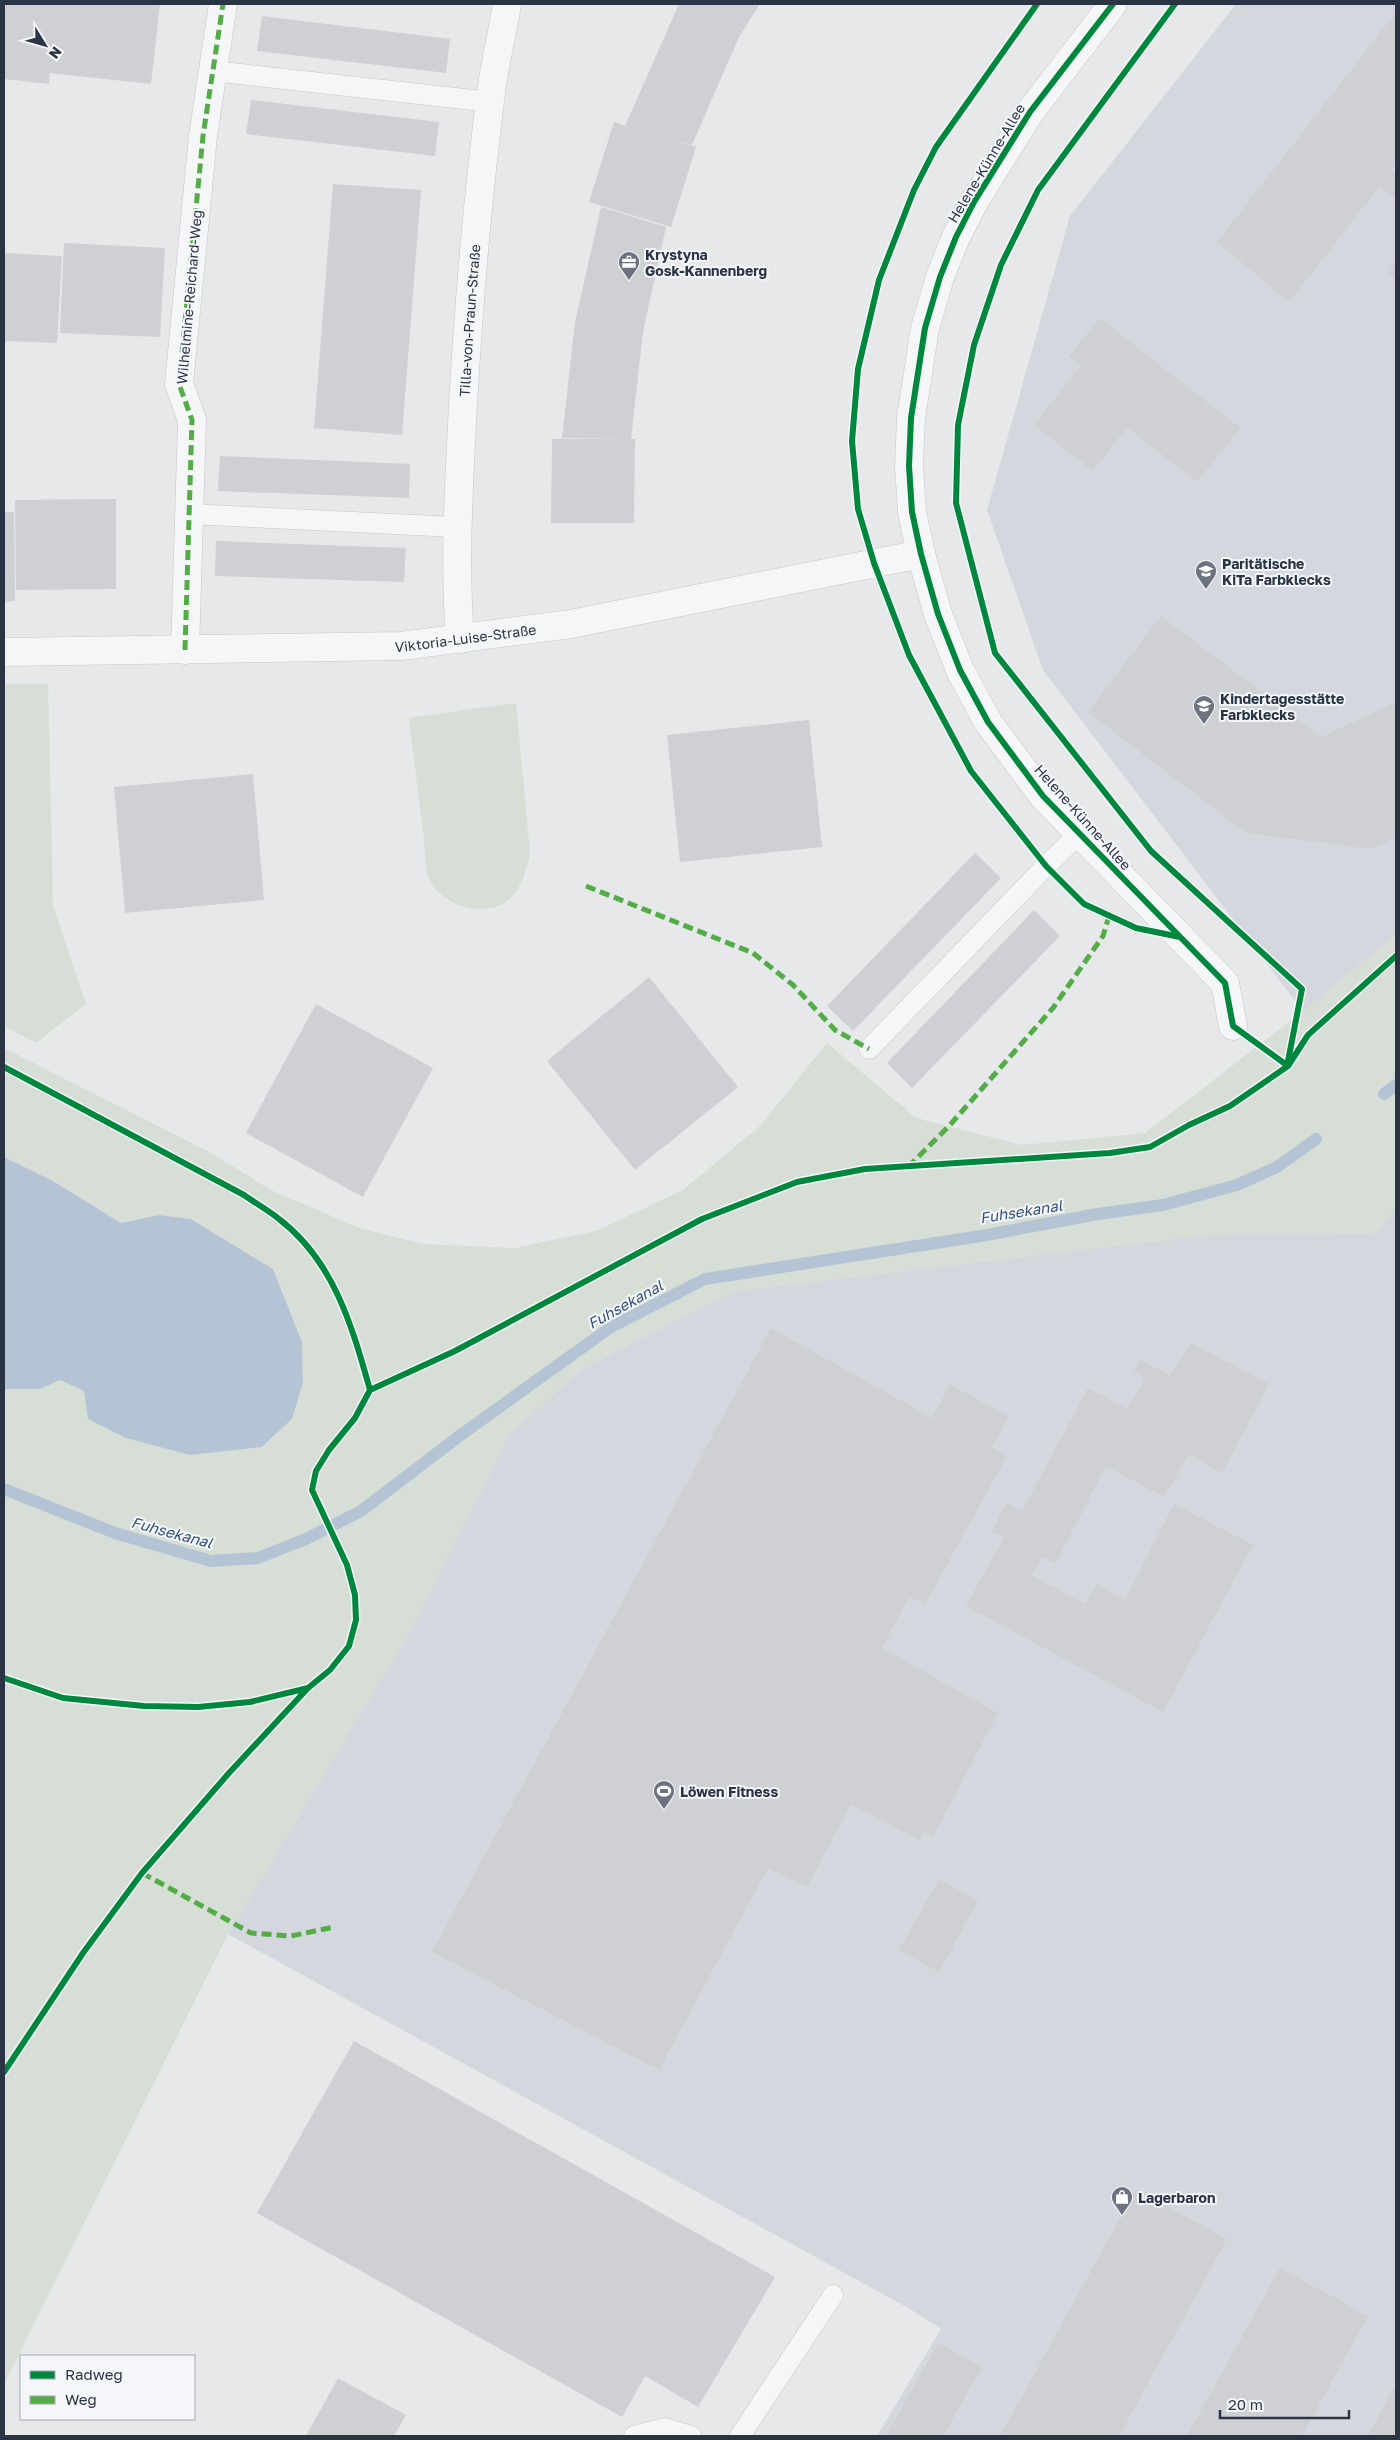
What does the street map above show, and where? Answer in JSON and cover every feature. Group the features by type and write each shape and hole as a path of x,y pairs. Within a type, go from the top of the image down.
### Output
{"street":[{"name":"Wilhelmine-Reichard-Weg","path":"185,650 192,420 179,384 203,136 223,4"},
{"name":"Tilla-von-Praun-Straße","path":"460,640 456,585 456,527 475,235 491,102 507,4"},
{"name":"Helene-Künne-Allee","path":"1113,4 1030,112 1016,134 974,202 956,237 940,277 925,328 911,418 910,466 912,512 921,554 938,614 960,670 988,722 1043,796 1225,983 1233,1026"},
{"name":"Viktoria-Luise-Straße","path":"4,652 401,646 460,640 571,624 921,554"}],"lane":[{"path":"214,71 491,102"},
{"path":"188,514 456,527"},
{"path":"869,1049 1046,866 1080,834"},
{"path":"740,2436 833,2295"},
{"path":"634,2436 665,2428 691,2436"}],"shaded area":[{"name":"Paritätische KiTa Farbklecks","path":"1236,4 1396,4 1396,935 1303,1011 1043,670 987,510 1070,216"},
{"path":"4,684 48,684 53,906 86,1004 36,1043 4,1026"},
{"path":"516,703 530,853 520,886 510,899 503,904 486,909 468,908 444,896 431,883 429,878 426,867 409,718"},
{"path":"1396,935 1396,1210 1375,1234 1207,1235 734,1291 582,1369 509,1435 410,1632 228,1934 4,2384 4,1389 40,1389 60,1380 84,1391 190,1455 263,1447 292,1419 303,1383 302,1342 273,1269 191,1219 159,1215 121,1223 53,1181 4,1157 4,1048 213,1154 271,1190 362,1229 424,1244 515,1248 596,1231 683,1190 761,1125 827,1043 916,1118 1022,1145 1145,1133 1303,1011"},
{"path":"1396,1184 1396,2436 877,2436 941,2329 910,2309 228,1934 410,1632 509,1435 582,1369 734,1291 1207,1235"}],"water":[{"path":"4,1157 53,1181 121,1223 159,1215 191,1219 273,1269 302,1342 303,1383 292,1419 262,1447 190,1455 126,1438 88,1419 84,1391 60,1380 40,1389 4,1389"}],"building":[{"path":"4,4 160,4 151,84 50,73 49,84 4,79"},
{"path":"679,4 760,4 739,37 692,145 662,136 696,147 671,227 589,202 614,122 625,126"},
{"path":"1396,12 1396,164 1391,171 1396,174 1396,199 1380,186 1289,302 1217,242"},
{"path":"262,16 450,39 446,73 257,51"},
{"path":"251,100 439,122 435,156 246,134"},
{"path":"333,184 421,190 402,435 314,428"},
{"path":"601,207 666,227 643,332 631,439 562,438 575,322"},
{"path":"64,243 165,248 160,337 60,333"},
{"path":"4,253 62,256 57,343 4,341"},
{"path":"1396,262 1396,280 1388,274"},
{"path":"1100,318 1240,428 1197,482 1127,427 1093,471 1034,425 1081,365 1069,356"},
{"path":"552,439 635,439 634,523 551,523"},
{"path":"220,456 410,464 409,498 218,491"},
{"path":"116,499 116,589 16,590 15,500"},
{"path":"4,512 14,512 15,601 4,602"},
{"path":"216,541 406,548 404,582 215,576"},
{"name":"Kindertagesstätte Farbklecks","path":"1161,616 1321,737 1396,702 1396,838 1372,849 1246,833 1088,712"},
{"path":"809,720 822,847 680,862 667,735"},
{"path":"253,774 264,900 125,913 114,787"},
{"path":"975,853 1001,878 853,1031 827,1006"},
{"path":"1034,910 1060,936 912,1088 887,1063"},
{"path":"649,977 738,1087 635,1170 547,1061"},
{"path":"316,1004 433,1068 363,1197 246,1133"},
{"path":"771,1328 932,1418 950,1385 1009,1416 992,1448 1007,1456 925,1604 909,1597 882,1648 998,1713 933,1837 925,1832 919,1840 851,1804 807,1887 768,1868 659,2070 432,1952"},
{"path":"1191,1343 1269,1384 1222,1473 1189,1454 1164,1497 1106,1466 1055,1564 1042,1557 1032,1576 1085,1604 1097,1584 1125,1600 1174,1504 1253,1545 1163,1712 966,1606 1004,1537 992,1531 1006,1503 1022,1511 1088,1388 1127,1409 1145,1378 1134,1371 1140,1359 1170,1376"},
{"path":"939,1879 978,1901 939,1972 899,1950"},
{"path":"354,2041 775,2277 698,2407 645,2376 622,2417 257,2213"},
{"path":"1136,2189 1227,2239 1119,2436 1000,2436"},
{"path":"1280,2268 1368,2316 1302,2436 1187,2436"},
{"path":"938,2343 982,2367 943,2436 886,2436"},
{"path":"338,2378 406,2415 394,2436 306,2436"},
{"path":"1396,2384 1396,2436 1368,2436"}],"waterway":[{"name":"Fuhsekanal","path":"1384,1094 1396,1085"},
{"name":"Fuhsekanal","path":"4,1489 115,1533 211,1561 258,1558 306,1539 361,1511 462,1434 611,1327 705,1279 981,1236 1098,1214 1163,1205 1237,1185 1277,1167 1316,1139"}],"marked path":[{"path":"185,650 192,420 179,384 203,136 223,4"},
{"path":"586,886 753,953 793,985 835,1030 869,1049"},
{"path":"908,1167 949,1126 1053,1008 1103,936 1109,916"},
{"path":"142,1873 251,1933 291,1936 334,1927"}],"cycle path":[{"path":"1037,4 936,147 914,190 879,280 858,369 852,441 858,509 874,563 909,655 971,771 1046,866 1084,904 1136,928 1180,937"},
{"path":"1113,4 1030,112 974,202 956,237 940,277 925,328 911,418 909,466 912,512 921,554 938,614 960,670 988,722 1043,796 1225,983 1233,1026 1288,1066"},
{"path":"1175,4 1038,190 1001,265 974,345 958,425 956,503 995,653 1151,851 1302,989 1288,1061"},
{"path":"4,2072 83,1953 142,1873 229,1773 308,1688 330,1670 349,1646 356,1620 355,1595 347,1565 312,1490 316,1471 329,1450 355,1418 370,1390 455,1351 702,1219 797,1182 865,1169 1110,1153 1150,1147 1189,1125 1230,1106 1288,1066 1308,1035 1396,956"},
{"path":"4,1067 244,1195 279,1219 314,1254 327,1275 348,1319 370,1390"},
{"path":"4,1678 63,1698 144,1706 198,1707 250,1702 308,1688"}],"place":[{"name":"Krystyna Gosk-Kannenberg","path":"629,281"},
{"name":"Paritätische KiTa Farbklecks","path":"1206,590"},
{"name":"Kindertagesstätte Farbklecks","path":"1204,725"},
{"name":"Löwen Fitness","path":"664,1810"},
{"name":"Lagerbaron","path":"1122,2216"}]}
